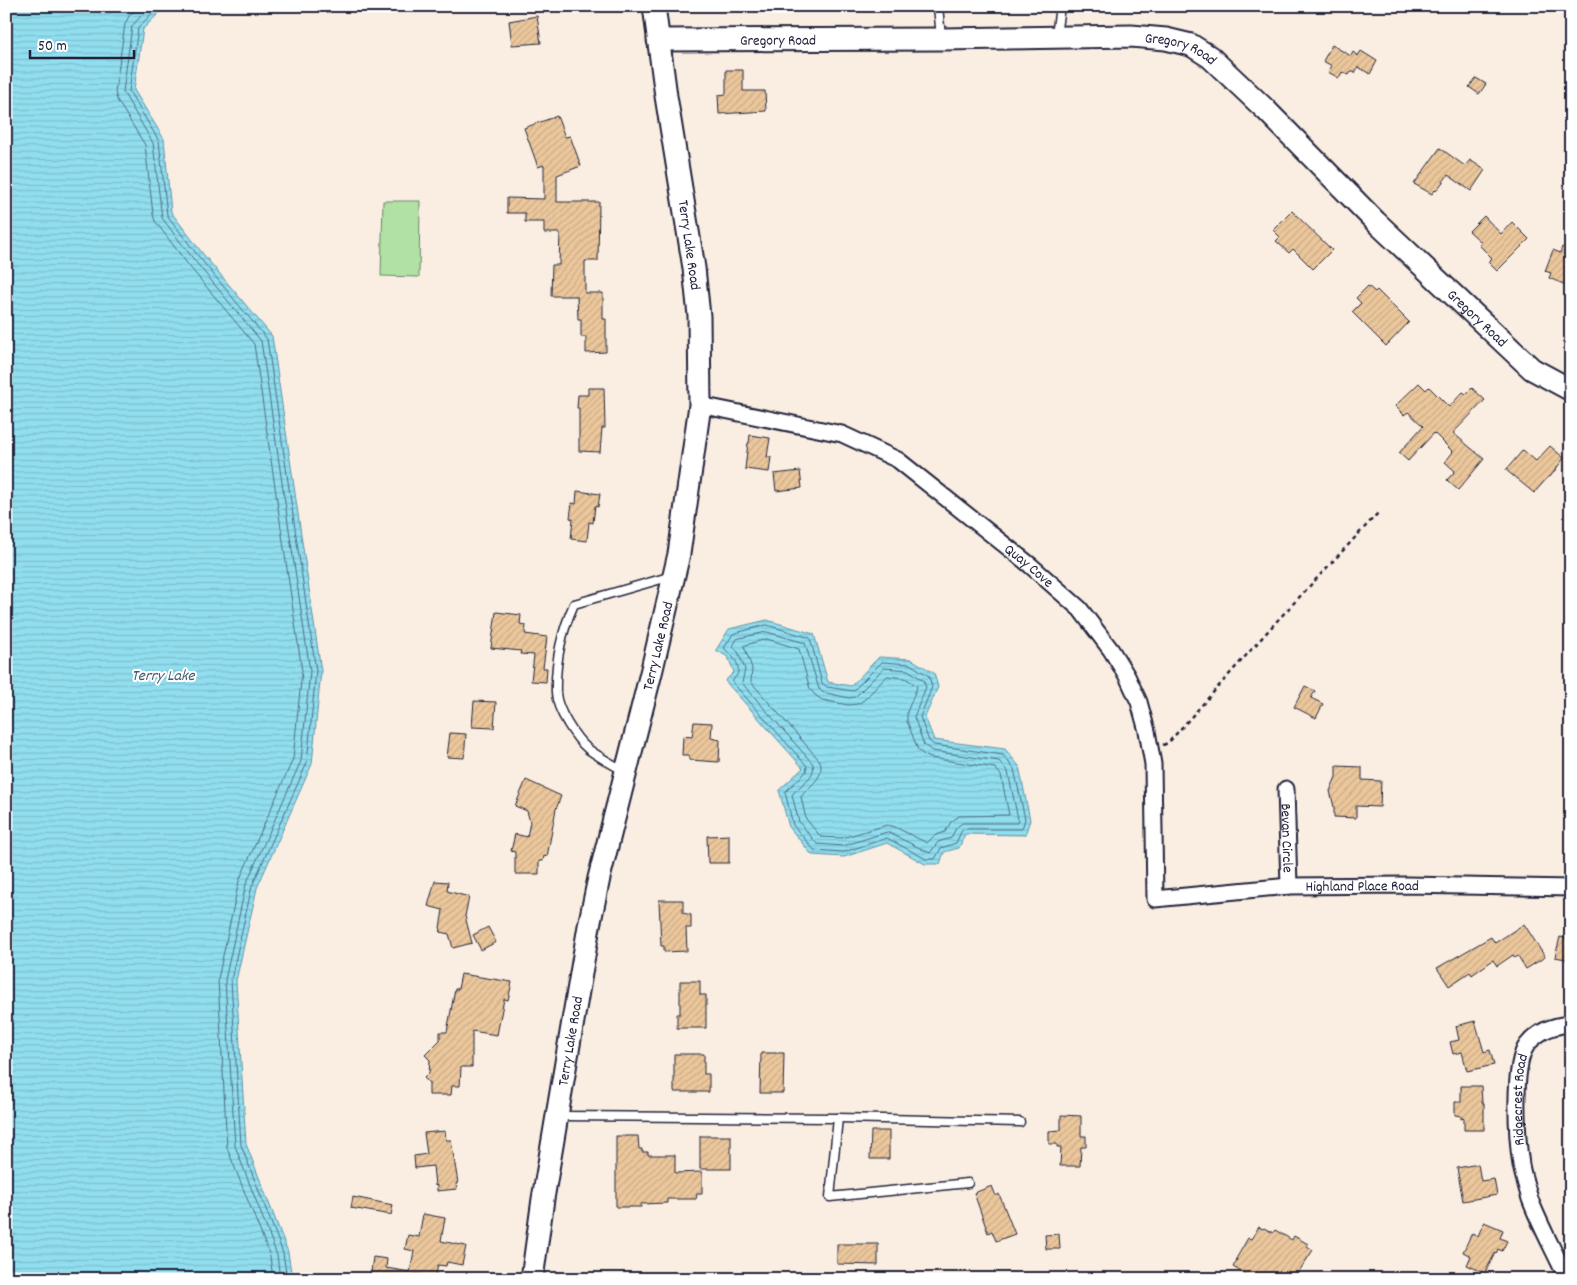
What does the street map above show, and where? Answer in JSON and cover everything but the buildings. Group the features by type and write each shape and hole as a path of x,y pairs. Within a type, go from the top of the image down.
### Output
{"main road":[{"name":"Terry Lake Road","path":"532,1279 543,1199 589,926 599,878 679,554 700,405 699,316 694,268 666,96 654,6"},
{"name":"Gregory Road","path":"658,40 1131,36 1166,39 1191,45 1210,57 1266,110 1376,222 1532,369 1571,390"}],"street":[{"name":"Quay Cove","path":"700,405 842,434 898,460 1023,559 1080,609 1111,650 1127,676 1139,702 1147,731 1153,764 1155,899"},
{"name":"Bevan Circle","path":"1286,789 1289,886"},
{"name":"Highland Place Road","path":"1155,899 1289,886 1406,885 1571,888"},
{"name":"Ridgecrest Road","path":"1568,1279 1531,1199 1522,1167 1518,1132 1518,1073 1522,1054 1527,1045 1536,1036 1551,1027 1571,1024"}],"lane":[{"path":"938,6 941,39"},
{"path":"1056,36 1060,6"},
{"path":"626,772 588,748 566,721 556,695 559,650 566,623 574,604 674,576"},
{"path":"557,1116 838,1118 1020,1122"},
{"path":"838,1118 830,1197 968,1183"}],"path":[{"path":"1151,752 1168,742 1276,622 1379,512"}],"green space":[{"path":"383,201 420,201 419,277 381,276"}],"water":[{"name":"Terry Lake","path":"6,6 166,6 143,29 134,90 164,139 171,212 203,254 272,336 321,671 312,764 257,888 236,981 246,1144 288,1252 292,1279 6,1279"},
{"path":"767,620 814,634 828,682 851,686 879,657 911,659 934,673 938,687 925,717 934,740 1005,749 1019,766 1030,820 1025,835 965,834 959,848 944,852 940,864 925,864 887,843 844,857 812,855 789,827 779,790 803,768 725,681 734,672 728,657 716,650 729,629"}]}
